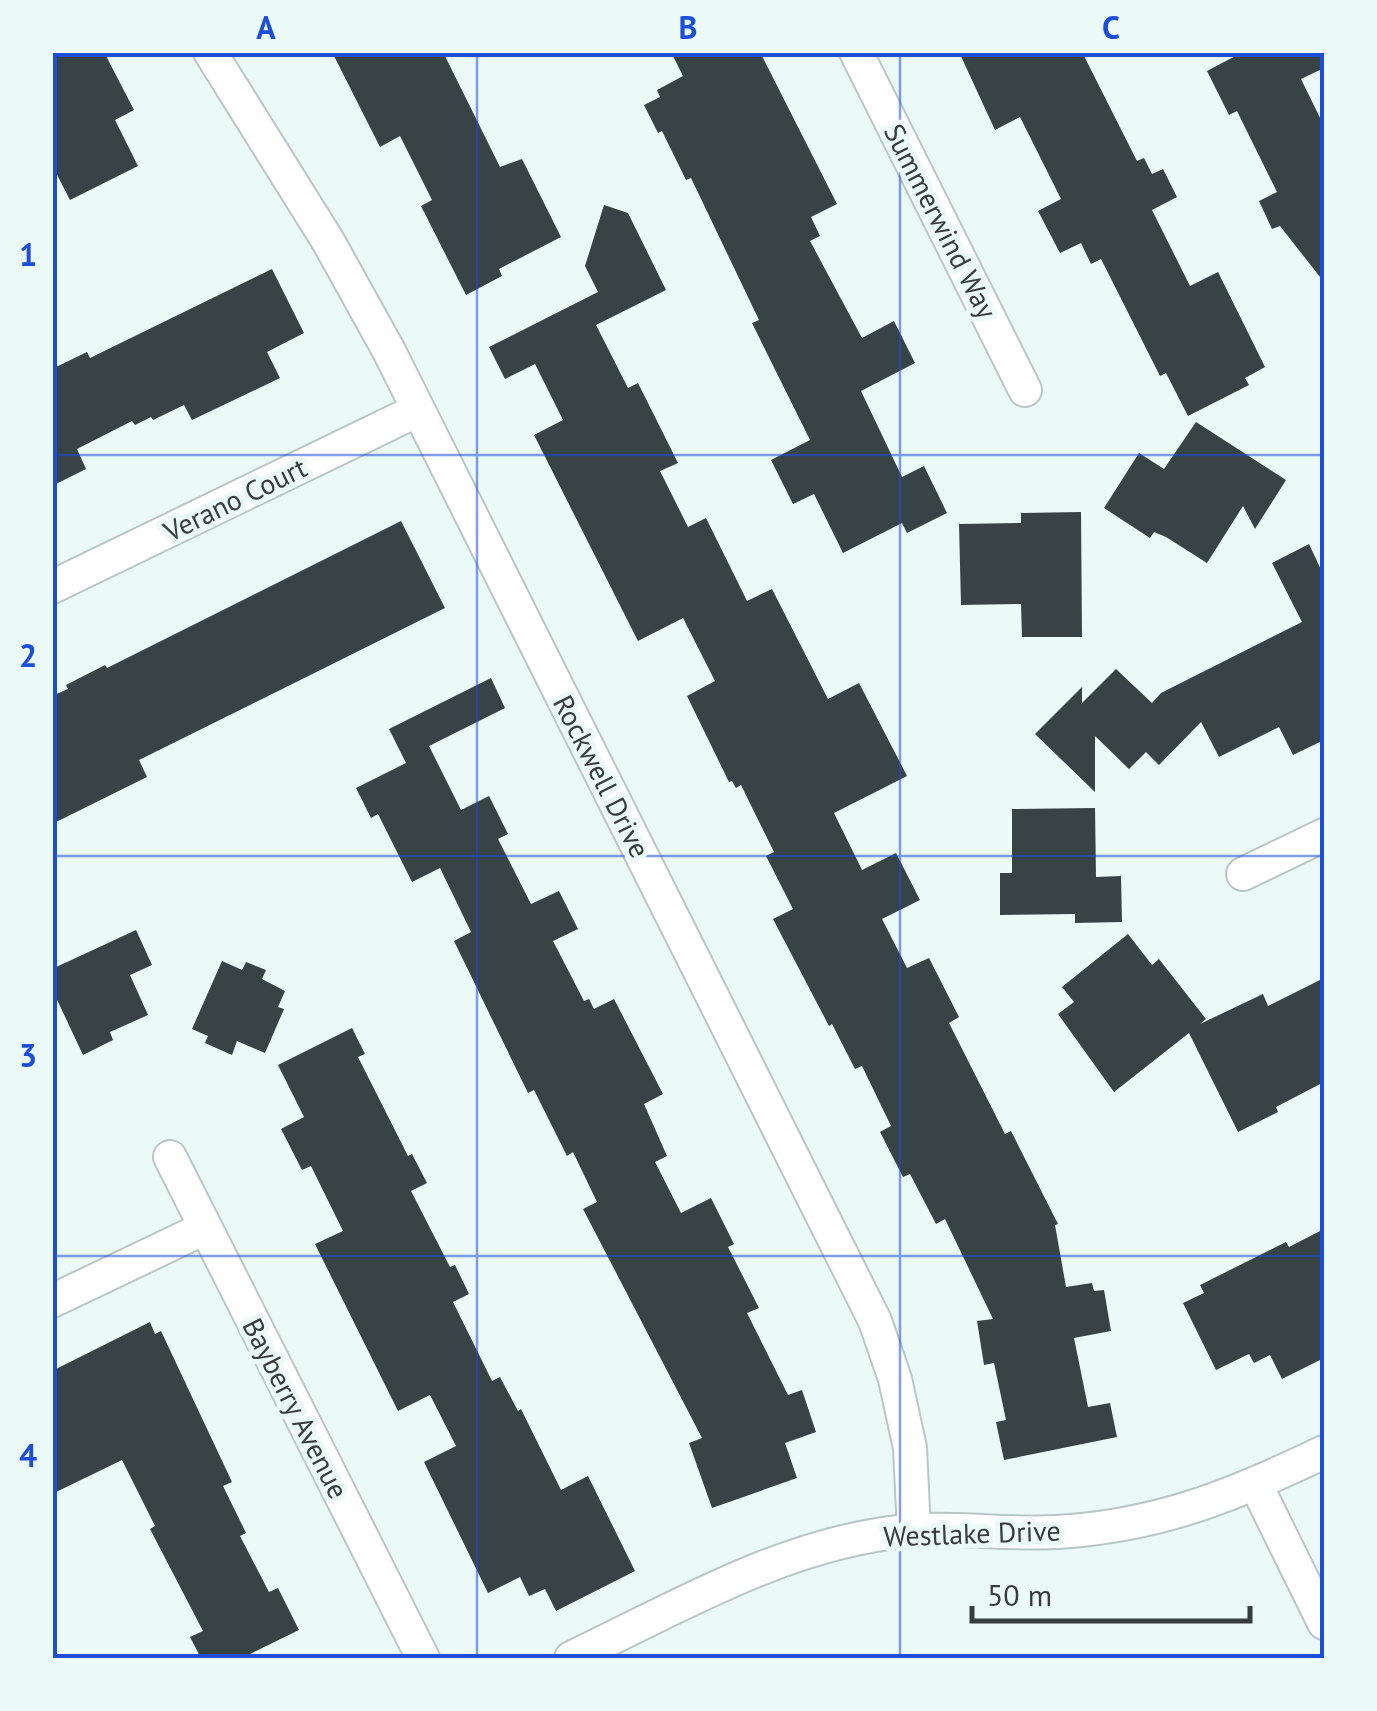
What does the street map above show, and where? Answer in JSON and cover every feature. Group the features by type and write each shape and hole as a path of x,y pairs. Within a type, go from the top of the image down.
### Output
{"street":[{"name":"Rockwell Drive","path":"210,52 328,241 418,410 875,1321 896,1380 910,1448 914,1531"},
{"name":"Summerwind Way","path":"856,52 1025,390"},
{"name":"Verano Court","path":"52,586 418,410"},
{"path":"1243,874 1324,835"},
{"name":"Bayberry Avenue","path":"170,1158 423,1658"},
{"path":"52,1301 205,1228"},
{"name":"Westlake Drive","path":"572,1658 760,1567 827,1545 914,1531 1054,1532 1130,1524 1203,1506 1324,1452"},
{"path":"1256,1485 1324,1623"}],"building":[{"path":"52,52 104,52 134,110 115,120 138,166 70,200 52,165"},
{"path":"332,52 443,52 500,167 522,159 561,237 499,269 502,276 466,295 421,206 432,200 400,136 380,147"},
{"path":"671,52 760,52 837,204 811,217 820,236 810,241 862,338 894,321 915,363 861,391 902,477 924,466 947,513 907,533 902,523 843,553 814,494 793,504 771,460 810,440 752,323 759,320 691,178 686,180 662,131 658,133 644,105 660,97 657,90 683,76"},
{"path":"959,52 1082,52 1137,161 1144,158 1152,174 1163,169 1177,197 1152,210 1190,286 1218,272 1265,367 1245,378 1249,385 1188,416 1166,373 1160,376 1101,259 1091,264 1081,243 1060,253 1038,211 1061,199 1020,117 995,130"},
{"path":"1243,52 1324,52 1324,68 1301,79 1324,126 1324,282 1280,226 1272,229 1259,201 1277,192 1237,111 1229,115 1207,71"},
{"path":"604,205 628,213 666,290 596,325 628,388 638,383 678,463 660,471 688,527 706,518 747,601 772,589 828,699 859,683 907,776 834,813 862,870 896,853 920,900 882,919 907,968 929,958 959,1017 949,1023 1005,1134 1011,1131 1058,1224 1055,1225 1066,1287 1092,1283 1094,1291 1104,1290 1111,1331 1074,1338 1088,1407 1110,1403 1117,1437 1004,1460 996,1422 1006,1420 994,1363 984,1365 977,1321 993,1319 945,1219 936,1224 910,1174 903,1177 880,1132 891,1126 862,1066 855,1069 773,919 793,909 766,856 774,852 741,785 736,788 729,782 687,696 715,681 683,618 638,641 534,435 563,420 535,364 505,379 489,347 598,292 585,266"},
{"path":"272,269 304,333 267,352 280,378 192,420 184,405 153,420 151,417 135,425 132,421 77,449 86,469 52,486 52,369 87,352 90,358"},
{"path":"1196,422 1286,480 1255,529 1243,506 1207,563 1166,537 1154,532 1150,538 1104,508 1139,453 1164,469"},
{"path":"1081,512 1082,637 1022,637 1021,604 961,605 959,524 1021,523 1021,513"},
{"path":"401,521 445,608 139,760 147,777 52,824 52,696 105,665 107,668"},
{"path":"1309,544 1324,576 1324,740 1293,755 1279,727 1219,757 1201,722 1159,765 1146,752 1129,769 1095,736 1095,792 1035,734 1082,687 1082,703 1116,669 1152,703 1161,693 1302,622 1272,563"},
{"path":"491,678 505,708 429,746 461,810 489,796 508,834 498,839 531,904 559,891 578,929 553,941 584,1001 589,999 594,1009 614,999 663,1094 644,1104 667,1156 655,1162 681,1213 711,1198 734,1244 728,1247 759,1308 747,1313 788,1395 802,1390 816,1432 785,1443 797,1478 712,1508 689,1443 702,1438 583,1209 597,1202 573,1152 567,1156 534,1090 528,1093 454,941 471,932 440,868 412,882 378,814 371,818 356,788 406,763 389,729"},
{"path":"1095,808 1096,877 1121,876 1122,922 1075,923 1075,914 1000,915 1000,873 1012,873 1012,809"},
{"path":"136,930 152,965 130,975 148,1015 110,1032 113,1040 83,1055 52,989 52,969"},
{"path":"1128,934 1152,965 1159,959 1206,1019 1200,1024 1263,994 1268,1006 1324,978 1324,1082 1238,1132 1189,1033 1114,1092 1058,1014 1074,1002 1062,987"},
{"path":"222,961 242,970 246,962 266,970 262,979 285,991 278,1007 284,1009 265,1053 237,1041 232,1055 205,1043 208,1036 192,1029"},
{"path":"352,1028 365,1054 358,1057 408,1156 412,1154 427,1183 411,1191 450,1267 455,1265 469,1294 453,1302 492,1381 500,1377 518,1411 521,1409 561,1490 588,1476 635,1571 556,1611 545,1589 529,1596 520,1577 488,1593 424,1462 456,1446 430,1395 398,1411 315,1244 343,1231 311,1166 302,1170 281,1129 304,1117 278,1065"},
{"path":"1324,1229 1324,1358 1282,1379 1270,1355 1254,1363 1249,1354 1216,1370 1183,1303 1204,1293 1200,1285 1286,1242 1289,1247"},
{"path":"150,1322 155,1334 161,1331 232,1482 223,1486 246,1533 240,1536 269,1592 278,1588 299,1630 242,1658 201,1658 190,1637 203,1631 150,1529 155,1526 122,1460 52,1494 52,1371"}]}
